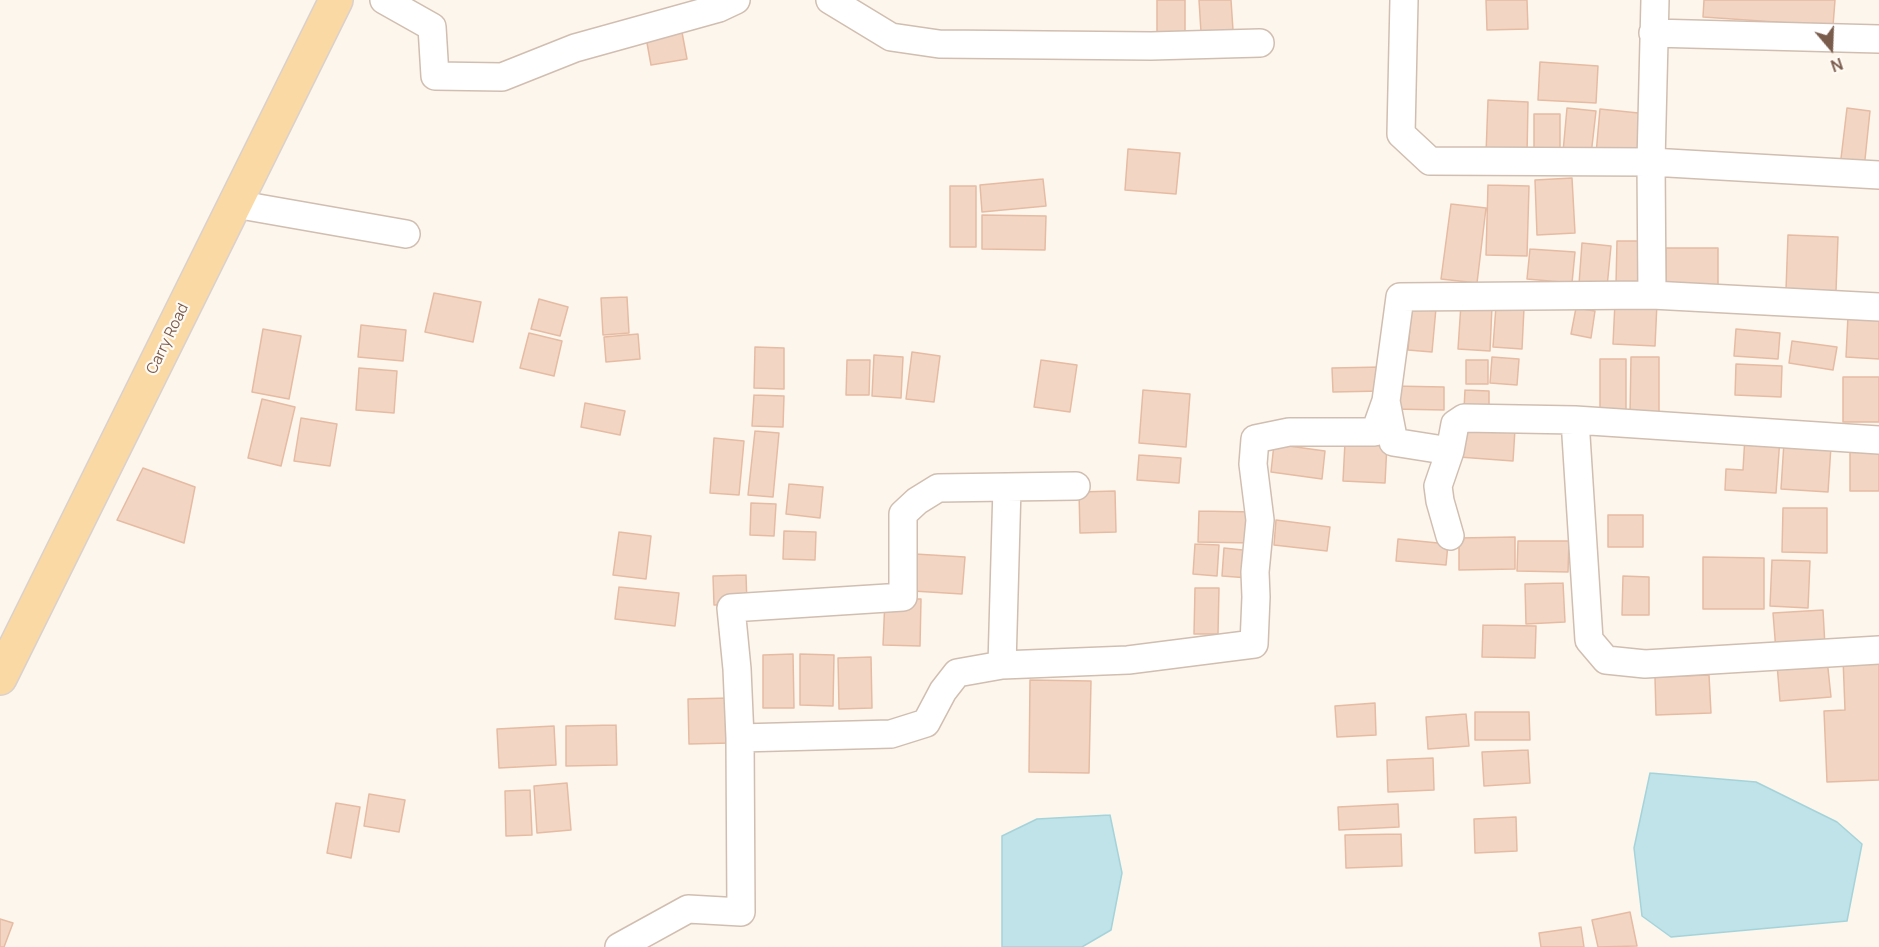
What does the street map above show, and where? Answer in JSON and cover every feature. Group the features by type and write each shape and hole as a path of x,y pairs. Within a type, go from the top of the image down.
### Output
{"main road":[{"name":"Carry Road","path":"0,678 336,0"}],"street":[{"path":"384,0 432,27 435,76 502,77 575,48 718,8 736,0"},
{"path":"830,0 891,37 939,44 1151,46 1260,43"},
{"path":"1404,0 1401,134 1430,161 1651,162 1879,175"},
{"path":"1652,295 1651,162 1655,0"},
{"path":"1653,33 1879,39"},
{"path":"235,204 406,234"},
{"path":"740,738 891,734 926,723 943,692 957,673 1002,665 1128,660 1254,644 1255,572 1260,520 1253,464 1255,440 1289,432 1375,432 1386,402 1400,297 1652,295 1879,307"},
{"path":"1386,402 1393,442 1450,450"},
{"path":"1450,536 1438,486 1450,450 1455,424 1464,418 1575,420 1879,440"},
{"path":"1575,420 1589,640 1606,660 1645,664 1879,650"},
{"path":"619,947 688,909 741,912 740,738 731,608 903,597 903,514 917,501 938,488 1076,486"},
{"path":"1002,665 1007,487"}],"water":[{"path":"1650,773 1756,782 1837,822 1862,844 1847,921 1671,937 1642,916 1634,848"},
{"path":"1110,815 1122,873 1111,930 1082,947 1002,947 1002,836 1037,819"}],"building":[{"path":"1157,0 1185,0 1185,37 1157,36"},
{"path":"1199,0 1231,0 1233,30 1201,32"},
{"path":"1486,0 1527,0 1528,29 1487,30"},
{"path":"1704,0 1835,0 1833,26 1703,17"},
{"path":"681,27 687,59 651,65 645,32"},
{"path":"1540,62 1598,66 1596,103 1538,100"},
{"path":"1488,100 1528,102 1527,155 1486,154"},
{"path":"1567,108 1596,111 1591,155 1563,152"},
{"path":"1847,108 1870,111 1864,169 1840,167"},
{"path":"1600,109 1648,114 1644,158 1596,154"},
{"path":"1534,114 1560,114 1560,154 1534,153"},
{"path":"1128,149 1180,153 1176,194 1125,190"},
{"path":"1572,178 1575,233 1537,235 1535,180"},
{"path":"1043,179 1046,206 982,212 980,185"},
{"path":"1488,185 1529,186 1527,256 1486,255"},
{"path":"950,186 976,186 976,247 950,247"},
{"path":"1451,204 1486,208 1477,283 1441,279"},
{"path":"982,215 1046,216 1045,250 982,249"},
{"path":"1788,235 1838,237 1836,291 1786,290"},
{"path":"1617,241 1645,241 1644,284 1616,284"},
{"path":"1582,243 1611,246 1607,287 1579,284"},
{"path":"1666,248 1718,248 1718,286 1666,286"},
{"path":"1530,249 1575,252 1572,283 1527,279"},
{"path":"434,293 481,302 473,342 425,332"},
{"path":"627,297 629,333 603,335 601,298"},
{"path":"539,299 568,307 560,336 531,329"},
{"path":"1615,302 1657,303 1655,346 1613,344"},
{"path":"1461,304 1492,306 1490,351 1458,349"},
{"path":"1412,305 1436,308 1432,352 1408,350"},
{"path":"1496,306 1524,308 1522,349 1493,347"},
{"path":"1576,308 1595,311 1591,338 1571,334"},
{"path":"1848,316 1879,317 1879,359 1846,357"},
{"path":"361,325 406,330 403,361 358,357"},
{"path":"263,329 301,336 289,399 252,392"},
{"path":"1736,329 1780,333 1778,359 1734,356"},
{"path":"529,333 562,341 554,376 520,368"},
{"path":"638,334 640,359 606,362 604,337"},
{"path":"1792,341 1837,347 1833,370 1789,363"},
{"path":"755,347 784,348 784,389 754,388"},
{"path":"912,352 940,356 934,402 906,399"},
{"path":"874,355 903,357 901,398 872,396"},
{"path":"1492,357 1519,359 1517,385 1490,383"},
{"path":"1631,357 1659,357 1659,416 1630,415"},
{"path":"1600,359 1626,359 1626,416 1600,416"},
{"path":"847,360 870,360 869,395 846,395"},
{"path":"1041,360 1077,365 1070,412 1034,407"},
{"path":"1466,360 1488,360 1488,384 1466,384"},
{"path":"1736,364 1782,366 1781,397 1735,395"},
{"path":"1382,367 1382,391 1333,392 1332,368"},
{"path":"359,368 397,371 394,413 356,410"},
{"path":"1843,377 1879,377 1879,422 1843,422"},
{"path":"1393,386 1444,387 1444,410 1393,409"},
{"path":"1143,390 1190,394 1186,447 1139,443"},
{"path":"1465,390 1489,391 1489,410 1464,409"},
{"path":"754,395 784,396 783,427 752,426"},
{"path":"262,399 295,407 281,466 248,458"},
{"path":"585,403 625,411 620,435 581,427"},
{"path":"301,418 337,424 330,466 294,461"},
{"path":"1461,424 1515,429 1513,461 1459,457"},
{"path":"755,431 779,433 773,497 748,495"},
{"path":"1745,436 1780,438 1776,493 1725,490 1726,469 1743,470"},
{"path":"714,438 744,441 739,495 710,493"},
{"path":"1345,442 1387,444 1385,483 1343,481"},
{"path":"1784,442 1831,446 1828,492 1781,489"},
{"path":"1274,444 1325,451 1322,479 1271,472"},
{"path":"1850,447 1879,447 1879,491 1850,491"},
{"path":"1139,455 1181,458 1179,483 1137,480"},
{"path":"143,468 195,487 184,543 117,520"},
{"path":"789,484 823,487 820,518 786,514"},
{"path":"1115,491 1116,532 1080,533 1079,492"},
{"path":"751,503 776,504 774,536 750,535"},
{"path":"1783,508 1827,508 1827,553 1782,552"},
{"path":"1199,511 1254,512 1253,543 1198,542"},
{"path":"1608,515 1643,515 1643,547 1608,547"},
{"path":"1276,520 1330,527 1327,551 1274,545"},
{"path":"784,531 816,532 815,560 783,559"},
{"path":"619,532 651,536 646,579 613,575"},
{"path":"1515,537 1515,569 1459,570 1459,538"},
{"path":"1398,539 1448,544 1446,565 1396,561"},
{"path":"1518,541 1569,541 1568,572 1517,571"},
{"path":"1195,544 1219,545 1217,576 1193,574"},
{"path":"1224,548 1252,551 1249,578 1222,576"},
{"path":"915,554 965,557 962,594 913,591"},
{"path":"1703,557 1764,558 1764,609 1703,609"},
{"path":"1772,560 1810,561 1808,608 1770,606"},
{"path":"746,575 747,604 714,605 713,576"},
{"path":"1623,576 1649,577 1649,615 1622,615"},
{"path":"1563,583 1565,622 1526,624 1525,584"},
{"path":"619,587 679,593 675,626 615,619"},
{"path":"1195,588 1219,588 1218,634 1194,634"},
{"path":"885,599 921,599 920,646 883,645"},
{"path":"1823,610 1825,647 1776,651 1773,613"},
{"path":"1483,625 1536,626 1535,658 1482,657"},
{"path":"793,654 794,708 763,708 763,655"},
{"path":"800,654 834,655 833,706 800,705"},
{"path":"871,657 872,708 839,709 838,658"},
{"path":"1879,657 1879,780 1827,782 1824,711 1845,710 1843,658"},
{"path":"1827,659 1831,697 1780,701 1777,664"},
{"path":"1709,675 1711,713 1656,715 1655,677"},
{"path":"1030,680 1091,681 1089,773 1029,772"},
{"path":"730,698 730,743 689,744 688,699"},
{"path":"1375,703 1376,735 1337,737 1335,706"},
{"path":"1475,712 1529,712 1530,740 1475,740"},
{"path":"1466,714 1469,746 1428,749 1426,717"},
{"path":"616,725 617,765 566,766 566,726"},
{"path":"554,726 556,765 499,768 497,729"},
{"path":"1528,750 1530,783 1484,786 1482,752"},
{"path":"1433,758 1434,790 1388,792 1387,760"},
{"path":"567,783 571,830 537,833 534,786"},
{"path":"530,790 532,835 506,836 505,791"},
{"path":"369,794 405,800 399,832 364,826"},
{"path":"336,803 360,807 351,858 327,853"},
{"path":"1398,804 1399,827 1339,830 1338,807"},
{"path":"1516,817 1517,851 1475,853 1474,819"},
{"path":"1401,834 1402,866 1346,868 1345,835"},
{"path":"1630,912 1637,946 1598,947 1592,920"},
{"path":"0,919 13,923 4,947 0,947"},
{"path":"1581,927 1584,947 1541,947 1539,933"}]}
